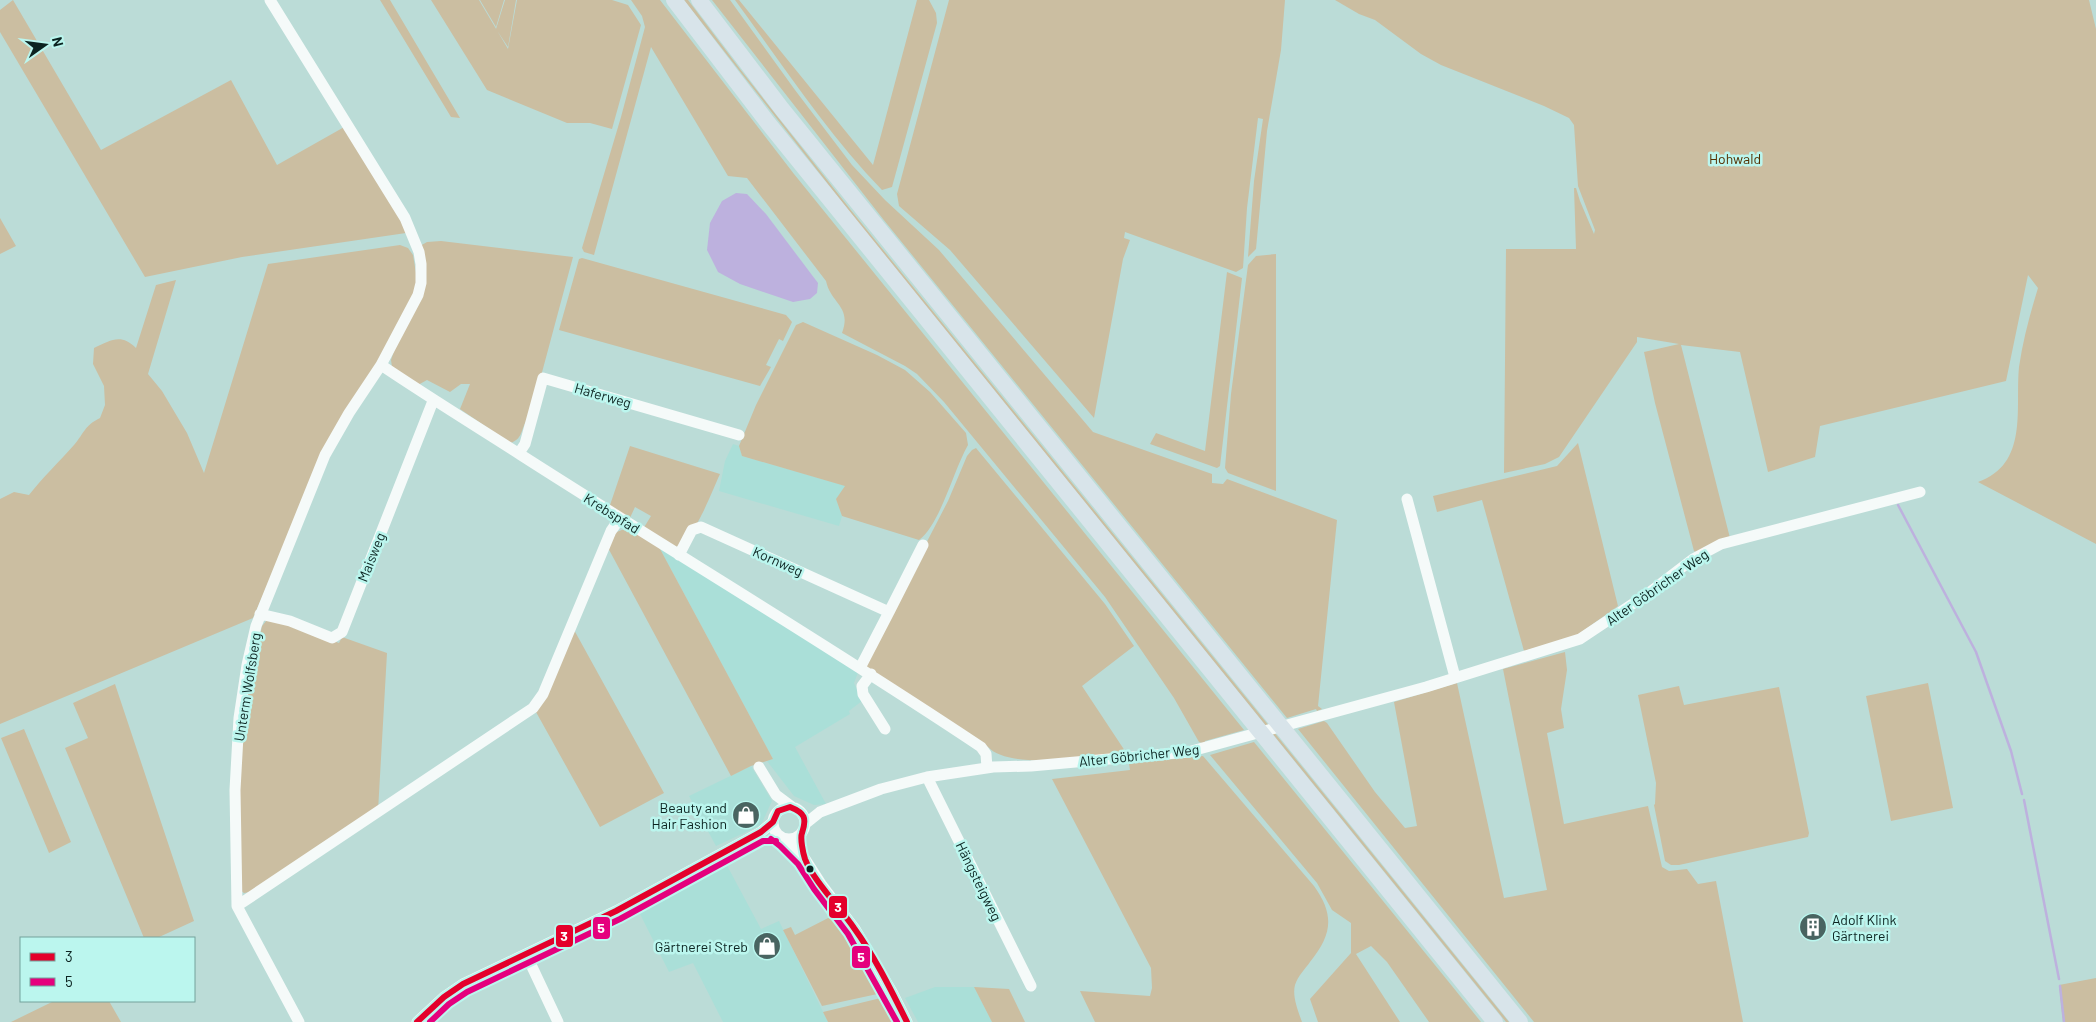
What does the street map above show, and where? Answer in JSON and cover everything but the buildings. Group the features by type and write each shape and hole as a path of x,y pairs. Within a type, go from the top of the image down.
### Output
{"highway":[{"path":"674,0 792,154 1495,1022"},
{"path":"699,0 782,109 1520,1022"}],"street":[{"name":"Unterm Wolfsberg","path":"270,0 394,198 405,218 419,252 422,276 418,295 381,365 349,413 325,455 260,614 247,665 239,718 234,800 237,906 299,1022"},
{"name":"Krebspfad","path":"381,365 620,518 866,671 981,747 986,754 987,768"},
{"name":"Haferweg","path":"519,453 525,444 543,378 740,435"},
{"name":"Maisweg","path":"260,614 290,622 332,638 342,632 434,400"},
{"name":"Alter Göbricher Weg","path":"803,829 820,812 881,789 928,777 987,768 1169,754 1195,750 1426,687 1572,642 1588,635 1693,559 1721,544 1920,492"},
{"path":"1407,499 1455,677"},
{"path":"237,906 533,708 543,694 608,540 620,518"},
{"name":"Kornweg","path":"679,555 692,530 701,527 889,612"},
{"path":"885,729 863,694 862,686 889,612 923,545"},
{"path":"759,767 776,795 796,809 805,819 803,829 805,859"},
{"name":"Hängsteigweg","path":"928,777 1031,986"},
{"path":"776,795 776,822 786,839 805,859 821,884 855,929 892,992 907,1022"},
{"path":"417,1022 444,997 463,984 616,911 761,832 776,822 786,807 796,809"},
{"name":"Alter Göbricher Weg","path":"796,809 820,812"},
{"path":"786,839 795,838 803,829"},
{"path":"526,954 558,1022"}],"shaded area":[{"path":"736,193 747,194 766,214 818,283 817,293 810,299 793,302 740,284 718,272 707,250 710,223 722,201"},
{"path":"733,444 739,446 742,456 846,486 836,499 842,516 839,526 719,491 725,461"},
{"path":"659,547 859,670 854,683 862,701 849,711 850,714 795,747 826,804 814,805 794,796 767,761 773,759"},
{"path":"751,766 772,801 761,825 716,846 689,796"},
{"path":"723,858 761,929 779,921 828,1022 723,1022 693,963 669,972 637,908"},
{"path":"935,987 974,987 992,1022 918,1022 905,998"}],"green space":[{"path":"13,0 101,150 231,80 277,165 346,126 392,200 406,233 242,257 145,277 0,32 0,10"},
{"path":"380,0 390,0 460,118 451,117"},
{"path":"431,0 479,0 508,49 517,0 612,0 628,5 641,25 612,129 590,123 567,123 487,90"},
{"path":"480,0 504,0 496,27"},
{"path":"505,0 516,0 508,47 496,29"},
{"path":"631,0 660,0 794,174 1244,730 1205,741 1205,744 1199,742 1174,698 1105,597 944,402 917,374 842,333 844,324 843,311 832,295 826,281 747,178 728,176 651,47 594,255 584,252 582,248 621,117 645,27 642,16"},
{"path":"684,0 688,0 850,209 1509,1022 1506,1022 849,211"},
{"path":"712,0 730,0 852,165 885,200 939,250 1093,432 1212,474 1212,483 1223,484 1227,479 1337,520 1318,706 1322,709 1287,718 883,219"},
{"path":"735,0 739,0 873,165 917,0 929,0 936,13 937,23 892,187 882,190 842,145"},
{"path":"949,0 1285,0 1281,50 1267,131 1256,249 1248,257 1254,181 1263,119 1258,118 1247,208 1243,268 1236,272 1125,232 1124,238 1130,240 1123,259 1094,418 950,250 899,206 897,194"},
{"name":"Hohwald","path":"1335,0 2089,0 2096,29 2096,544 1978,482 1994,474 2005,462 2012,449 2016,433 2019,367 2027,327 2038,288 2028,275 2006,381 1820,426 1815,457 1768,472 1740,352 1681,345 1730,538 1698,553 1694,551 1655,403 1644,352 1679,344 1637,337 1637,342 1559,457 1545,464 1504,473 1506,249 1576,249 1574,188 1576,188 1594,234 1595,230 1578,186 1574,125 1569,118 1544,106 1441,65 1421,54 1375,20 1359,14"},
{"path":"0,218 16,246 0,254"},
{"path":"441,241 573,257 530,417 518,438 510,443 460,409 470,384 461,384 450,392 427,380 418,385 392,367 391,360 396,345 422,297 420,246 427,242"},
{"path":"400,245 408,248 413,255 416,290 394,335 335,429 253,618 0,724 0,499 14,492 29,495 88,427 100,418 105,405 104,386 93,364 94,348 116,339 121,339 131,343 136,348 156,285 176,280 148,374 162,391 187,433 204,473 268,264"},
{"path":"1276,254 1276,491 1228,473 1225,468 1231,394 1248,265 1256,256"},
{"path":"582,258 786,315 792,322 783,341 779,339 766,365 771,367 760,386 559,330 579,259"},
{"path":"1227,272 1242,278 1220,466 1217,468 1150,444 1156,433 1205,451"},
{"path":"803,322 877,355 905,370 930,392 966,433 968,445 940,510 927,533 919,540 842,516 836,499 845,486 742,456 739,446 756,405 796,325"},
{"path":"1578,443 1618,606 1576,636 1524,651 1482,500 1437,512 1433,496 1557,466"},
{"path":"630,446 720,474 695,527 681,544 674,548 643,529 651,516 635,507 629,520 609,508"},
{"path":"976,448 1105,604 1134,646 1082,686 1125,751 1074,759 1054,760 1015,759 999,754 866,668 875,642 948,501 967,456"},
{"path":"627,528 659,547 773,759 751,766 731,776 607,546 614,533"},
{"path":"267,620 276,620 339,643 342,637 387,653 378,811 250,892 244,893 240,890 239,794 243,716 262,626"},
{"path":"573,628 664,793 600,827 536,712"},
{"path":"1565,652 1567,670 1561,709 1564,728 1547,733 1564,824 1648,806 1662,867 1669,871 1687,869 1698,884 1716,881 1743,1022 1534,1022 1298,729 1324,721 1327,723 1375,792 1405,828 1417,826 1394,702 1457,683 1504,898 1547,890 1503,669"},
{"path":"1928,683 1953,808 1891,821 1866,696"},
{"path":"115,684 194,921 159,937 144,937 65,748 88,738 73,703"},
{"path":"1679,686 1684,705 1779,687 1809,833 1808,837 1679,865 1671,865 1665,861 1654,805 1656,783 1638,695"},
{"path":"24,729 71,842 49,853 1,738"},
{"path":"1254,742 1481,1022 1429,1022 1387,962 1371,946 1356,954 1400,1022 1318,1022 1310,999 1351,953 1351,923 1332,910 1317,883 1210,755"},
{"path":"1203,756 1314,886 1325,906 1328,925 1323,943 1300,976 1294,989 1297,1008 1302,1022 1095,1022 1080,991 1150,996 1152,988 1151,968 1052,779 1130,770 1129,764"},
{"path":"834,915 855,943 882,993 822,1006 783,930 791,927 795,935"},
{"path":"2096,978 2096,1022 2063,1022 2059,985"},
{"path":"974,987 1009,989 1025,1022 992,1022"},
{"path":"885,997 897,1022 828,1022 823,1012"},
{"path":"52,1002 110,1002 121,1022 11,1022"}],"waterway":[{"path":"1898,505 1976,652 2011,751 2022,794"},
{"path":"2024,800 2059,979"},
{"path":"2060,986 2064,1022"}],"transit line":[{"name":"3","path":"417,1022 444,997 463,984 616,911 761,832 773,822 778,811 790,807 799,811 804,817 801,835 804,856 809,867 869,950 907,1022"},
{"name":"5","path":"771,839 798,864 814,889 848,934 897,1022"},
{"name":"5","path":"430,1022 449,1004 467,992 620,919 763,841 776,841"}],"place":[{"name":"Beauty and Hair Fashion","path":"746,815"},
{"name":"Adolf Klink Gärtnerei","path":"1813,927"},
{"name":"Gärtnerei Streb","path":"767,946"}]}
